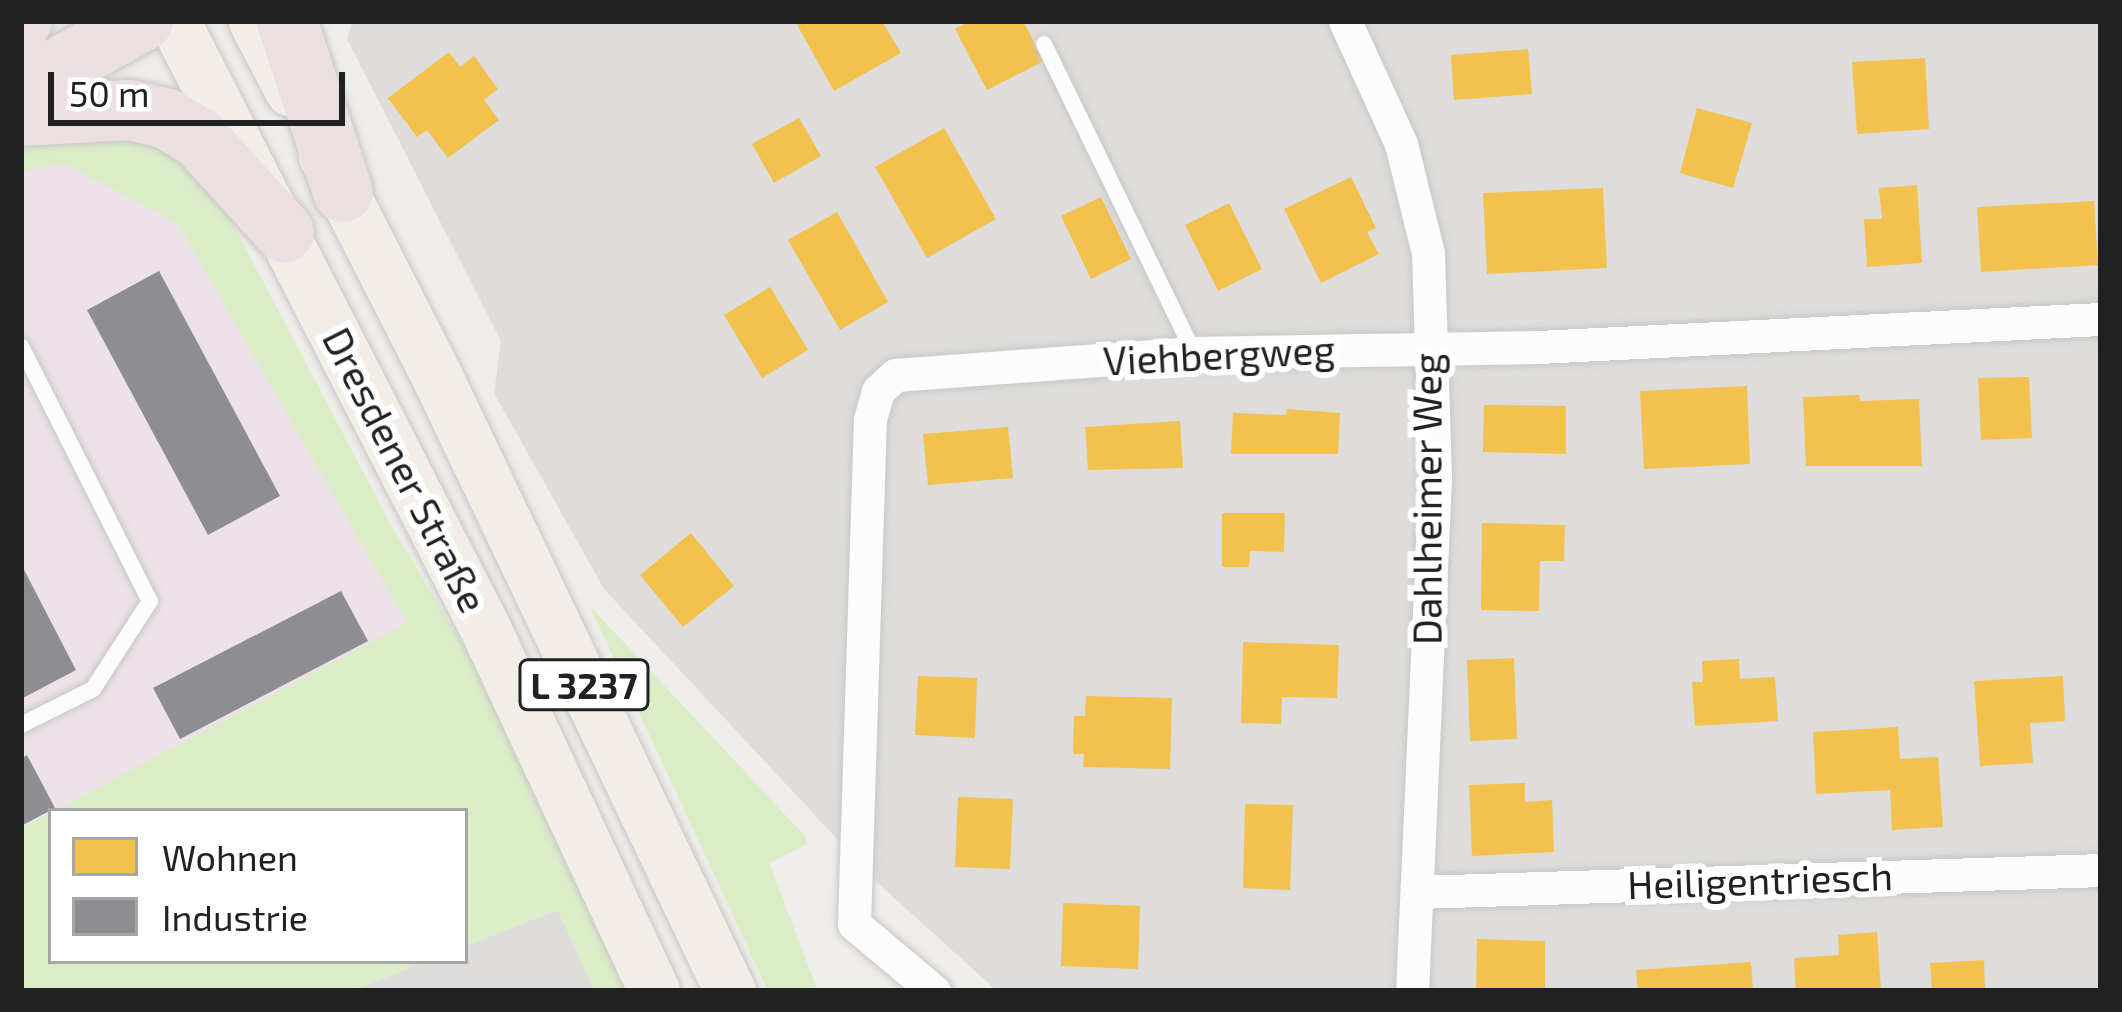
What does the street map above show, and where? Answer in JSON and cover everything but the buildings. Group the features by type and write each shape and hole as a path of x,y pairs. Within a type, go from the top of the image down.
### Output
{"highway":[{"path":"21,88 143,21"},
{"path":"287,21 344,192"},
{"path":"21,116 129,110 167,119 199,138 284,232"}],"main road":[{"name":"Dresdener Straße","path":"174,21 485,628 654,991"},
{"name":"Dresdener Straße","path":"254,21 344,192 730,991"}],"street":[{"name":"Dahlheimer Weg","path":"1346,21 1401,144 1428,253 1435,479 1412,991"},
{"name":"Viehbergweg","path":"934,991 854,924 870,419 878,391 895,375 1193,353 1428,348 2101,319"},
{"name":"Heiligentriesch","path":"1418,892 2101,870"}],"lane":[{"path":"1044,44 1193,353"},
{"path":"21,346 150,601 93,689 21,725"}],"shaded area":[{"path":"352,21 2101,21 2101,991 997,991 882,887 604,589 494,393 501,341 347,39"},
{"path":"66,164 178,224 408,623 59,808 48,808 48,814 21,828 21,171"},
{"path":"558,910 595,991 351,991 419,964 468,964 468,945"}],"green space":[{"path":"164,133 225,209 396,534 469,655 625,991 595,991 558,910 468,945 468,808 60,808 407,623 178,224 66,164 21,171 21,141"},
{"path":"589,605 806,837 807,844 769,863 818,991 768,991"},
{"path":"48,814 48,964 419,964 351,991 21,991 21,828"}]}
